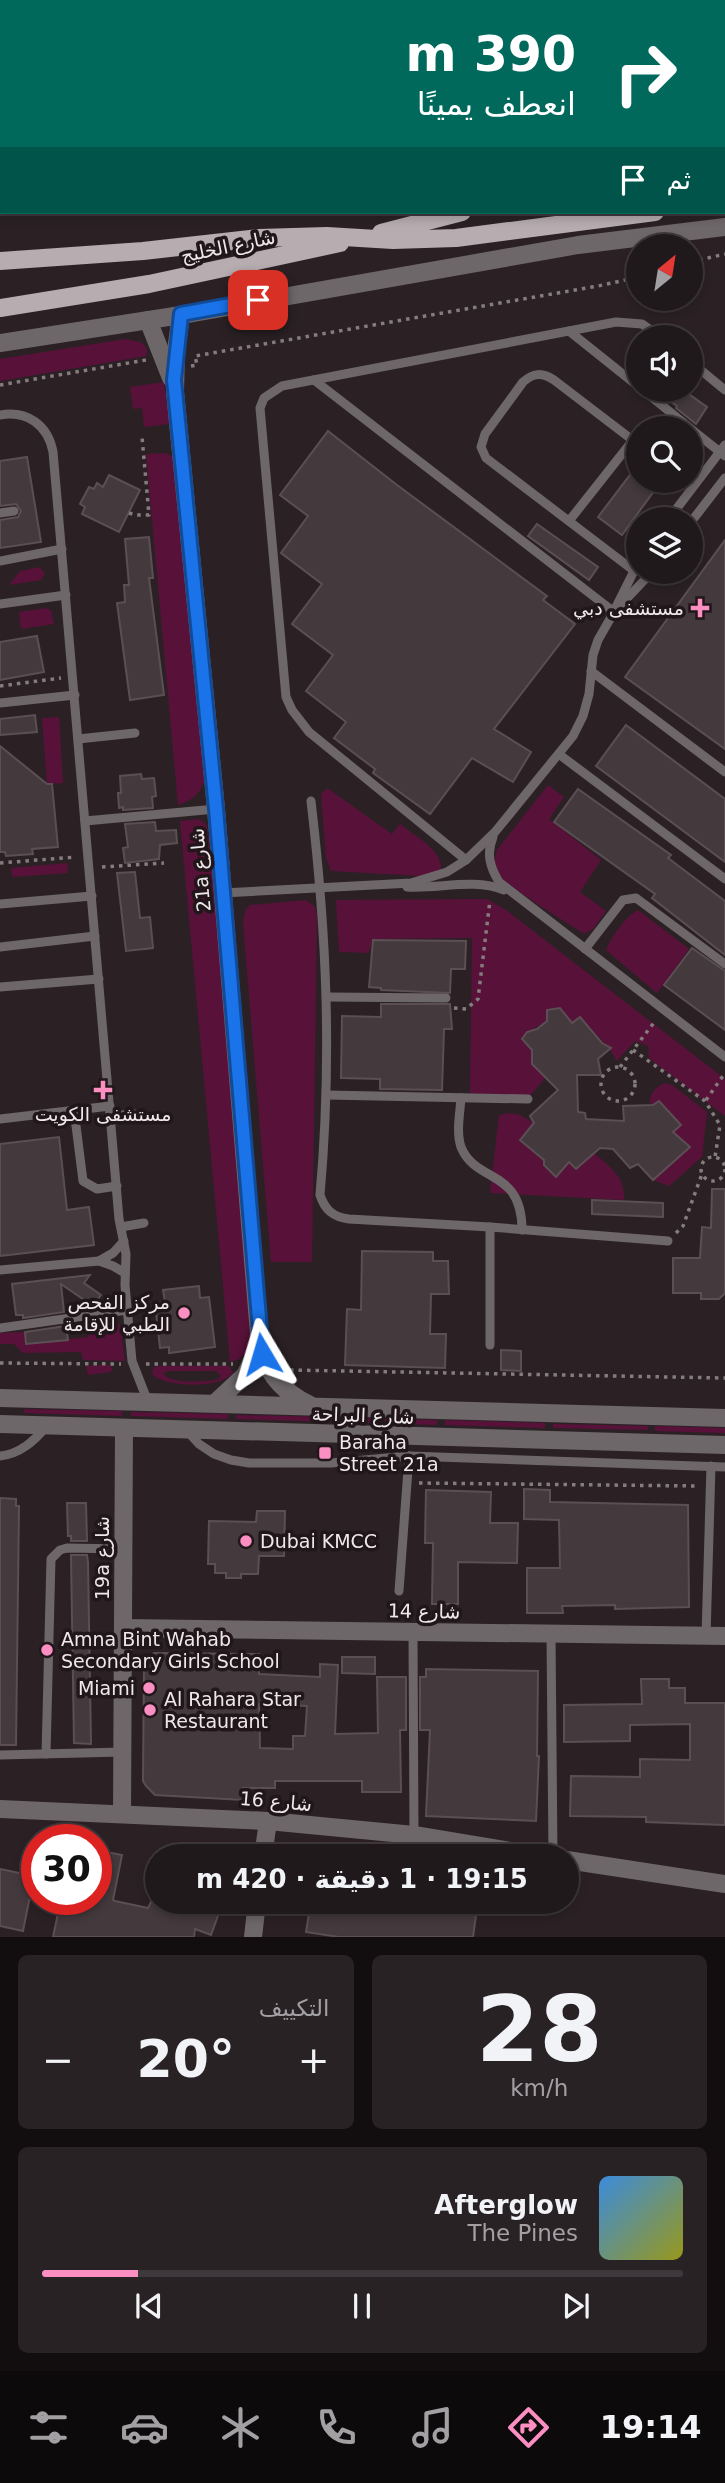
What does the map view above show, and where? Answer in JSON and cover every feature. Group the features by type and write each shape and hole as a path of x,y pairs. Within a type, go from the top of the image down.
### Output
{"main road":[{"name":"شارع الخليج","path":"0,308 149,284 361,238 455,214"},
{"path":"0,261 118,253 259,237 393,240 456,238 640,214"}],"street":[{"path":"0,343 578,245 725,227"},
{"name":"21a شارع","path":"181,314 175,392 216,809 260,1346 269,1370 291,1395 310,1405"},
{"name":"21a شارع","path":"148,320 175,392"},
{"path":"215,1403 245,1375 260,1346"},
{"name":"شارع البراحة","path":"0,1398 725,1418"},
{"name":"شارع البراحة","path":"0,1424 725,1445"},
{"name":"19a شارع","path":"122,1814 124,1428"},
{"name":"شارع 14","path":"123,1628 725,1636"},
{"name":"شارع 16","path":"0,1809 268,1821 414,1835 468,1844"},
{"path":"265,1844 268,1821"},
{"path":"579,1862 725,1884"},
{"path":"253,1937 256,1914"}],"lane":[{"path":"466,860 309,732 286,697 260,408 264,398 282,386 569,331 630,322 643,325"},
{"path":"569,331 626,377"},
{"path":"703,372 725,388"},
{"path":"626,435 546,375 537,374 523,382 485,434 481,447 486,458 626,565"},
{"path":"314,380 614,612"},
{"path":"658,402 675,416"},
{"path":"0,415 16,414 32,419 44,429 53,452 124,1241 132,1361 148,1402"},
{"path":"703,437 723,451 703,470"},
{"path":"569,522 626,455"},
{"path":"703,507 725,478"},
{"path":"0,513 14,511"},
{"path":"0,561 62,550"},
{"path":"223,893 392,885 429,879 466,860 495,832 573,736 583,716 589,694 598,640 627,584"},
{"path":"614,612 641,584"},
{"path":"0,604 66,595"},
{"path":"591,671 725,772"},
{"path":"0,703 75,695"},
{"path":"78,738 135,733"},
{"path":"560,755 725,880"},
{"path":"311,801 321,888 327,997 327,1095 320,1195 323,1205 339,1218 668,1241"},
{"path":"85,821 216,809"},
{"path":"495,832 490,844 492,871 509,892 725,1057"},
{"path":"392,885 424,888 469,883 509,892"},
{"path":"0,904 92,896"},
{"path":"584,950 619,904 629,898 641,902 725,964"},
{"path":"0,947 95,936"},
{"path":"0,987 99,979"},
{"path":"327,997 446,998"},
{"path":"327,1095 528,1099"},
{"path":"461,1098 461,1147 468,1158 503,1183 515,1196 522,1213 522,1230"},
{"path":"0,1119 110,1106"},
{"path":"74,1110 83,1181 97,1189 117,1186"},
{"path":"111,1116 135,1114"},
{"path":"121,1227 144,1223"},
{"path":"490,1227 490,1345"},
{"path":"0,1270 99,1261 113,1253 124,1241"},
{"path":"99,1261 125,1273"},
{"path":"0,1328 127,1310"},
{"path":"0,1456 22,1449 36,1439 47,1425"},
{"path":"187,1431 199,1444 214,1454 249,1463 331,1463 410,1456 725,1467"},
{"path":"399,1591 410,1456"},
{"path":"706,1636 711,1466"},
{"path":"46,1754 51,1559 60,1550 67,1548 123,1549"},
{"path":"413,1632 414,1835"},
{"path":"551,1634 553,1844"},
{"path":"0,1755 123,1752"}],"path":[{"path":"704,259 725,254"},
{"path":"175,369 197,365 195,356 626,279"},
{"path":"0,385 148,360"},
{"path":"128,513 136,516 149,515 142,437"},
{"path":"0,686 73,676"},
{"path":"0,863 89,856"},
{"path":"89,868 164,863"},
{"path":"446,998 455,1009 466,1009 478,999 490,898 496,887"},
{"path":"620,1067 631,1073 635,1086 629,1097 616,1101 604,1095 601,1082 607,1071 620,1067 664,1010"},
{"path":"633,1050 705,1101 722,1124 715,1157"},
{"path":"705,1101 725,1073"},
{"path":"668,1241 683,1226 702,1174 701,1164 710,1157 715,1157 720,1159 725,1169 720,1178 710,1181 702,1174"},
{"path":"269,1370 725,1378"},
{"path":"408,1483 710,1486"}],"shaded area":[{"path":"125,339 141,342 147,349 146,356 0,381 0,359"},
{"path":"164,382 170,424 144,427 142,408 133,409 130,387"},
{"path":"166,453 173,457 206,775 196,794 189,801 178,805 146,454"},
{"path":"39,567 45,573 41,580 9,585 20,571"},
{"path":"47,608 51,611 54,624 21,629 19,612"},
{"path":"59,717 63,783 47,784 42,718"},
{"path":"548,785 564,797 549,819 601,860 580,892 606,911 593,929 584,934 511,886 497,872 495,866 497,850"},
{"path":"327,788 392,834 400,824 433,850 441,863 441,871 421,876 331,871 326,858 321,794"},
{"path":"198,819 205,823 208,830 255,1326 246,1353 230,1362 180,821"},
{"path":"67,863 68,873 12,877 11,868"},
{"path":"487,899 506,910 725,1079 725,1116 649,1058 648,1046 635,1041 617,1061 580,1018 572,1023 560,1008 547,1012 546,1021 529,1031 522,1040 537,1055 532,1064 545,1078 528,1098 470,1096 472,938 372,939 369,953 339,952 336,900"},
{"path":"306,900 315,907 317,916 312,1262 271,1262 243,923 245,911 250,905"},
{"path":"638,910 689,949 657,993 606,950 619,927"},
{"path":"664,1083 672,1085 707,1112 702,1157 669,1186 653,1180 690,1146 673,1132 680,1125 659,1101 651,1107 653,1092"},
{"path":"499,1115 520,1115 534,1123 521,1140 544,1160 544,1166 556,1176 569,1162 576,1169 594,1153 619,1179 624,1200 490,1193"},
{"path":"120,1324 125,1361 83,1360 81,1352 23,1353 14,1344 0,1344 0,1333 25,1332 27,1344 88,1337 88,1326"},
{"path":"110,1365 111,1372 88,1375 86,1366"},
{"path":"229,1366 233,1373 217,1382 193,1385 159,1379 152,1374 153,1368","holes":["167,1371 216,1371 221,1376 217,1380 204,1381 174,1380 163,1374"]},
{"path":"24,1409 122,1411 122,1416 24,1413"},
{"path":"131,1412 228,1414 228,1419 131,1416"},
{"path":"236,1415 335,1417 335,1422 236,1419"},
{"path":"342,1418 437,1420 437,1425 342,1422"},
{"path":"445,1420 545,1423 545,1428 445,1425"},
{"path":"553,1424 648,1426 648,1430 553,1428"},
{"path":"655,1426 725,1428 725,1433 655,1431"}],"building":[{"path":"671,402 700,402 707,407 701,416 686,416"},
{"path":"328,431 547,596 543,600 575,624 494,729 531,752 513,782 472,758 430,814 373,773 375,769 334,738 346,722 306,691 333,655 292,624 322,584 281,553 308,516 280,495"},
{"path":"27,457 41,542 0,548 0,520 18,517 21,511 16,504 0,506 0,461"},
{"path":"109,475 140,490 119,532 82,514 85,507 80,504 89,487 94,489 97,483 103,487"},
{"path":"626,480 626,493 653,493 642,507 626,507 626,530 622,535 598,517"},
{"path":"537,524 598,567 589,580 528,536"},
{"path":"149,537 153,578 149,578 164,695 130,700 117,603 125,602 124,585 129,585 125,539"},
{"name":"مستشفى دبي","path":"725,540 725,749 625,677 693,584 703,584 703,570"},
{"path":"37,636 44,672 0,680 0,642"},
{"path":"35,715 37,732 0,735 0,719"},
{"path":"626,725 725,799 725,862 596,766"},
{"path":"0,746 47,784 52,784 58,847 32,849 33,854 6,856 5,852 0,852"},
{"path":"141,774 142,779 154,778 156,796 152,797 153,808 119,808 120,776"},
{"path":"578,789 671,855 668,858 725,901 725,955 652,898 655,894 554,822"},
{"path":"155,822 156,831 176,830 177,843 160,845 159,859 125,863 123,848 128,847 125,824"},
{"path":"135,872 140,918 150,917 153,948 126,951 117,873"},
{"path":"373,940 466,941 465,969 451,969 450,993 381,990 369,987"},
{"path":"692,948 725,971 725,1030 664,985"},
{"path":"381,1004 450,1004 452,1029 444,1029 442,1090 380,1089 380,1079 341,1078 342,1016 381,1017"},
{"path":"560,1008 572,1023 580,1017 602,1043 611,1048 598,1059 601,1075 577,1075 578,1112 585,1113 586,1119 624,1121 623,1106 653,1105 659,1101 681,1125 673,1132 690,1147 653,1180 638,1164 630,1168 613,1149 600,1148 576,1169 569,1162 556,1177 544,1165 544,1160 520,1140 534,1123 530,1116 558,1090 532,1064 532,1050 522,1039 527,1032 537,1029 547,1021 547,1010"},
{"path":"59,1137 67,1210 89,1207 94,1245 0,1256 0,1144"},
{"path":"712,1189 725,1189 725,1293 719,1299 701,1299 701,1293 673,1293 673,1258 700,1258 702,1227 711,1228"},
{"path":"592,1200 663,1203 663,1217 592,1214"},
{"path":"362,1251 433,1252 433,1261 448,1261 449,1294 431,1294 430,1334 446,1334 445,1368 345,1365 347,1309 361,1310"},
{"path":"90,1275 84,1283 101,1295 93,1306 61,1284 64,1312 23,1318 23,1315 16,1315 12,1284"},
{"name":"مركز الفحص الطبي للإقامة","path":"199,1286 200,1298 209,1297 215,1347 169,1353 169,1347 160,1348 155,1303 165,1302 163,1290"},
{"path":"66,1326 68,1340 26,1344 25,1332"},
{"path":"501,1350 521,1351 521,1371 501,1370"},
{"path":"524,1489 550,1490 550,1502 688,1505 689,1607 615,1609 615,1605 562,1606 563,1613 527,1613 527,1568 560,1568 559,1520 524,1519"},
{"path":"426,1490 491,1492 490,1523 518,1523 517,1563 458,1562 458,1604 432,1604 433,1543 425,1543"},
{"path":"0,1498 16,1499 16,1506 19,1506 16,1745 0,1745"},
{"path":"67,1503 86,1503 87,1541 71,1541 71,1536 68,1536"},
{"name":"Dubai KMCC","path":"257,1511 285,1511 284,1556 259,1556 258,1574 241,1574 241,1578 226,1578 226,1573 215,1573 215,1564 208,1564 209,1521 256,1522"},
{"path":"71,1555 87,1555 88,1562 91,1744 74,1743"},
{"path":"154,1653 259,1654 259,1674 320,1677 320,1664 338,1665 335,1734 378,1733 377,1677 406,1677 406,1730 400,1730 401,1792 362,1792 362,1781 275,1781 275,1788 243,1788 243,1800 155,1795 143,1781 144,1666","holes":["259,1704 307,1706 305,1736 293,1736 293,1749 260,1748"]},
{"path":"342,1657 375,1657 375,1674 342,1673"},
{"path":"426,1669 538,1671 539,1756 536,1821 426,1816 430,1730 420,1730 420,1677 426,1677"},
{"path":"641,1679 669,1679 669,1688 685,1688 685,1703 725,1703 725,1825 646,1822 646,1817 570,1816 571,1776 640,1777 640,1759 690,1760 690,1724 630,1725 630,1741 564,1742 564,1705 642,1704"},
{"path":"112,1853 122,1855 113,1900 145,1907 145,1914 219,1914 211,1935 195,1929 194,1937 53,1937 58,1915 112,1915"},
{"path":"0,1869 21,1873 21,1915 26,1915 23,1931 0,1926"},
{"path":"309,1914 476,1914 473,1937 339,1937 306,1932"}],"place":[{"name":"مستشفى دبي","path":"700,608"},
{"name":"مستشفى الكويت","path":"103,1090"},
{"name":"مركز الفحص الطبي للإقامة","path":"184,1313"},
{"name":"Baraha Street 21a","path":"325,1453"},
{"name":"Dubai KMCC","path":"246,1541"},
{"name":"Amna Bint Wahab Secondary Girls School","path":"47,1650"},
{"name":"Miami","path":"149,1688"},
{"name":"Al Rahara Star Restaurant","path":"150,1710"}],"route":[{"path":"258,300 181,314 174,380 216,809 262,1354"}]}
